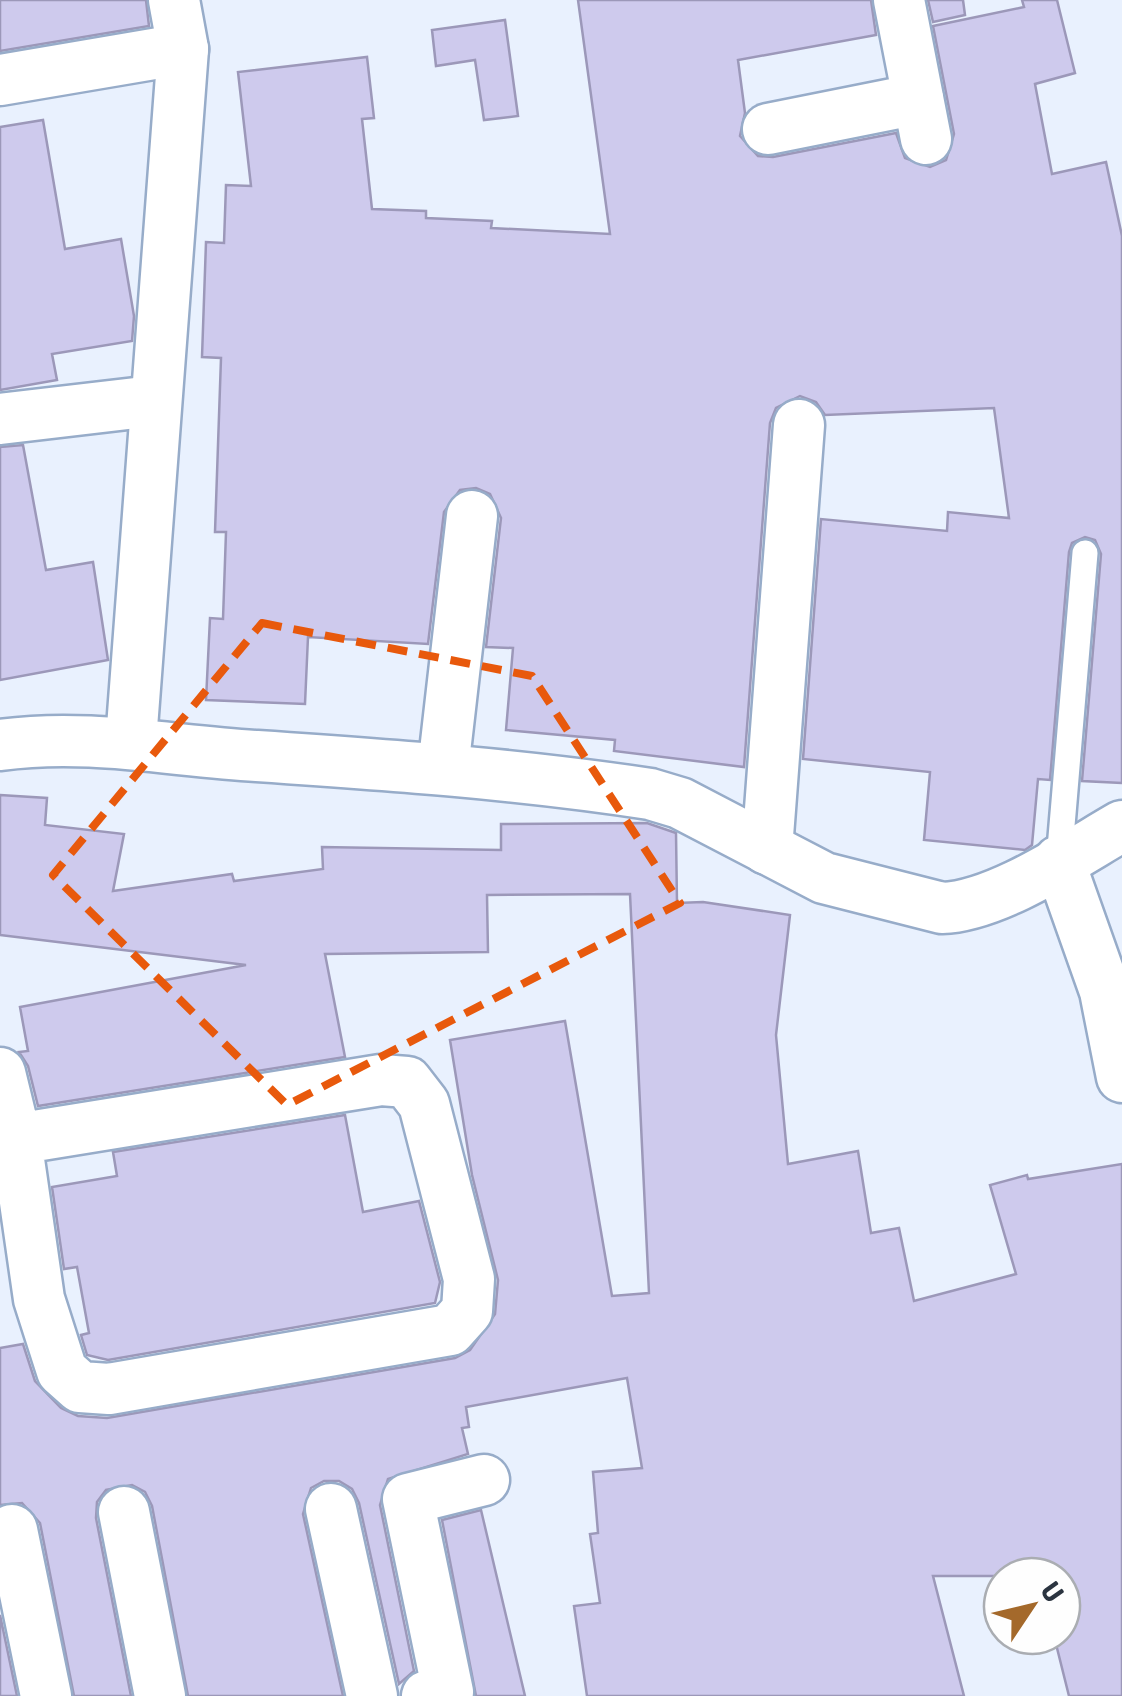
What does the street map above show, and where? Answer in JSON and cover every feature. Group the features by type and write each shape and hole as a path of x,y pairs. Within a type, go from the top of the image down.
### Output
{"street":[{"path":"131,740 147,572 154,401 183,49 174,0"},
{"path":"768,129 922,119 898,0"},
{"path":"0,80 183,49"},
{"path":"0,419 154,401"},
{"path":"767,849 799,425"},
{"path":"443,769 472,516"},
{"path":"0,744 131,740 253,756 443,769 650,794 680,803 824,878 942,908 972,902 1059,862 1122,826"},
{"path":"1059,862 1105,991 1122,1077"},
{"path":"0,1073 16,1139 20,1303 62,1371 80,1387 109,1389 450,1330 467,1311 469,1280 424,1104 408,1082 381,1080 16,1139"},
{"path":"427,1696 448,1692 408,1499 484,1480"},
{"path":"332,1509 372,1696"},
{"path":"124,1512 160,1696"},
{"path":"12,1530 46,1696"}],"lane":[{"path":"1059,862 1084,553"}],"highlighted area":[{"path":"262,623 532,676 680,903 287,1105 53,875"}],"building":[{"path":"0,0 146,0 149,26 0,51"},
{"path":"578,0 871,0 876,35 738,60 745,113 740,136 758,156 773,157 896,133 905,158 930,167 946,160 954,134 933,26 1024,7 1022,0 1057,0 1075,73 1035,84 1052,174 1106,162 1122,236 1122,783 1082,781 1101,554 1095,540 1085,537 1072,543 1069,552 1050,780 1038,779 1032,845 1025,850 924,840 930,772 803,759 821,519 947,531 948,512 1009,518 994,408 825,415 816,402 800,396 776,408 770,423 744,767 614,751 615,740 506,730 513,648 486,647 501,518 490,494 476,488 460,490 444,512 428,644 308,637 305,704 206,700 210,618 223,619 226,532 215,532 221,358 202,357 206,242 224,243 226,185 251,186 238,72 367,57 374,118 362,119 372,209 426,211 426,218 492,221 491,228 610,234"},
{"path":"928,0 963,0 965,15 933,22"},
{"path":"505,20 518,116 484,120 475,60 436,66 432,30"},
{"path":"43,120 65,249 121,239 134,316 132,341 52,354 57,380 0,390 0,127"},
{"path":"23,445 46,570 93,562 108,660 0,680 0,447"},
{"path":"0,795 47,798 45,825 124,834 113,891 232,874 234,881 323,869 322,847 501,850 501,824 647,823 676,833 677,903 703,902 790,915 776,1035 788,1164 858,1151 871,1233 899,1228 914,1301 1016,1274 990,1185 1027,1175 1028,1179 1122,1164 1122,1696 1069,1696 1059,1656 1082,1656 1082,1556 982,1556 982,1576 933,1576 964,1696 587,1696 574,1606 600,1603 590,1534 598,1533 593,1472 642,1468 627,1378 466,1407 469,1427 462,1428 468,1454 388,1479 380,1505 414,1671 399,1684 359,1503 352,1489 339,1481 324,1481 311,1488 303,1514 343,1696 188,1696 152,1506 145,1492 132,1485 106,1490 97,1502 96,1518 131,1696 74,1696 40,1523 22,1503 0,1505 0,1348 23,1344 35,1381 61,1408 78,1416 107,1418 455,1358 470,1350 495,1314 498,1280 472,1175 450,1040 565,1021 612,1296 649,1293 630,894 487,895 488,952 325,954 345,1057 38,1106 28,1066 19,1052 28,1051 20,1007 246,965 0,935"},
{"path":"345,1115 363,1212 419,1201 440,1282 435,1303 108,1360 87,1355 81,1335 89,1333 77,1267 64,1269 52,1187 117,1176 113,1152"},
{"path":"481,1510 525,1696 476,1696 442,1520"},
{"path":"0,1615 17,1696 0,1696"}]}
